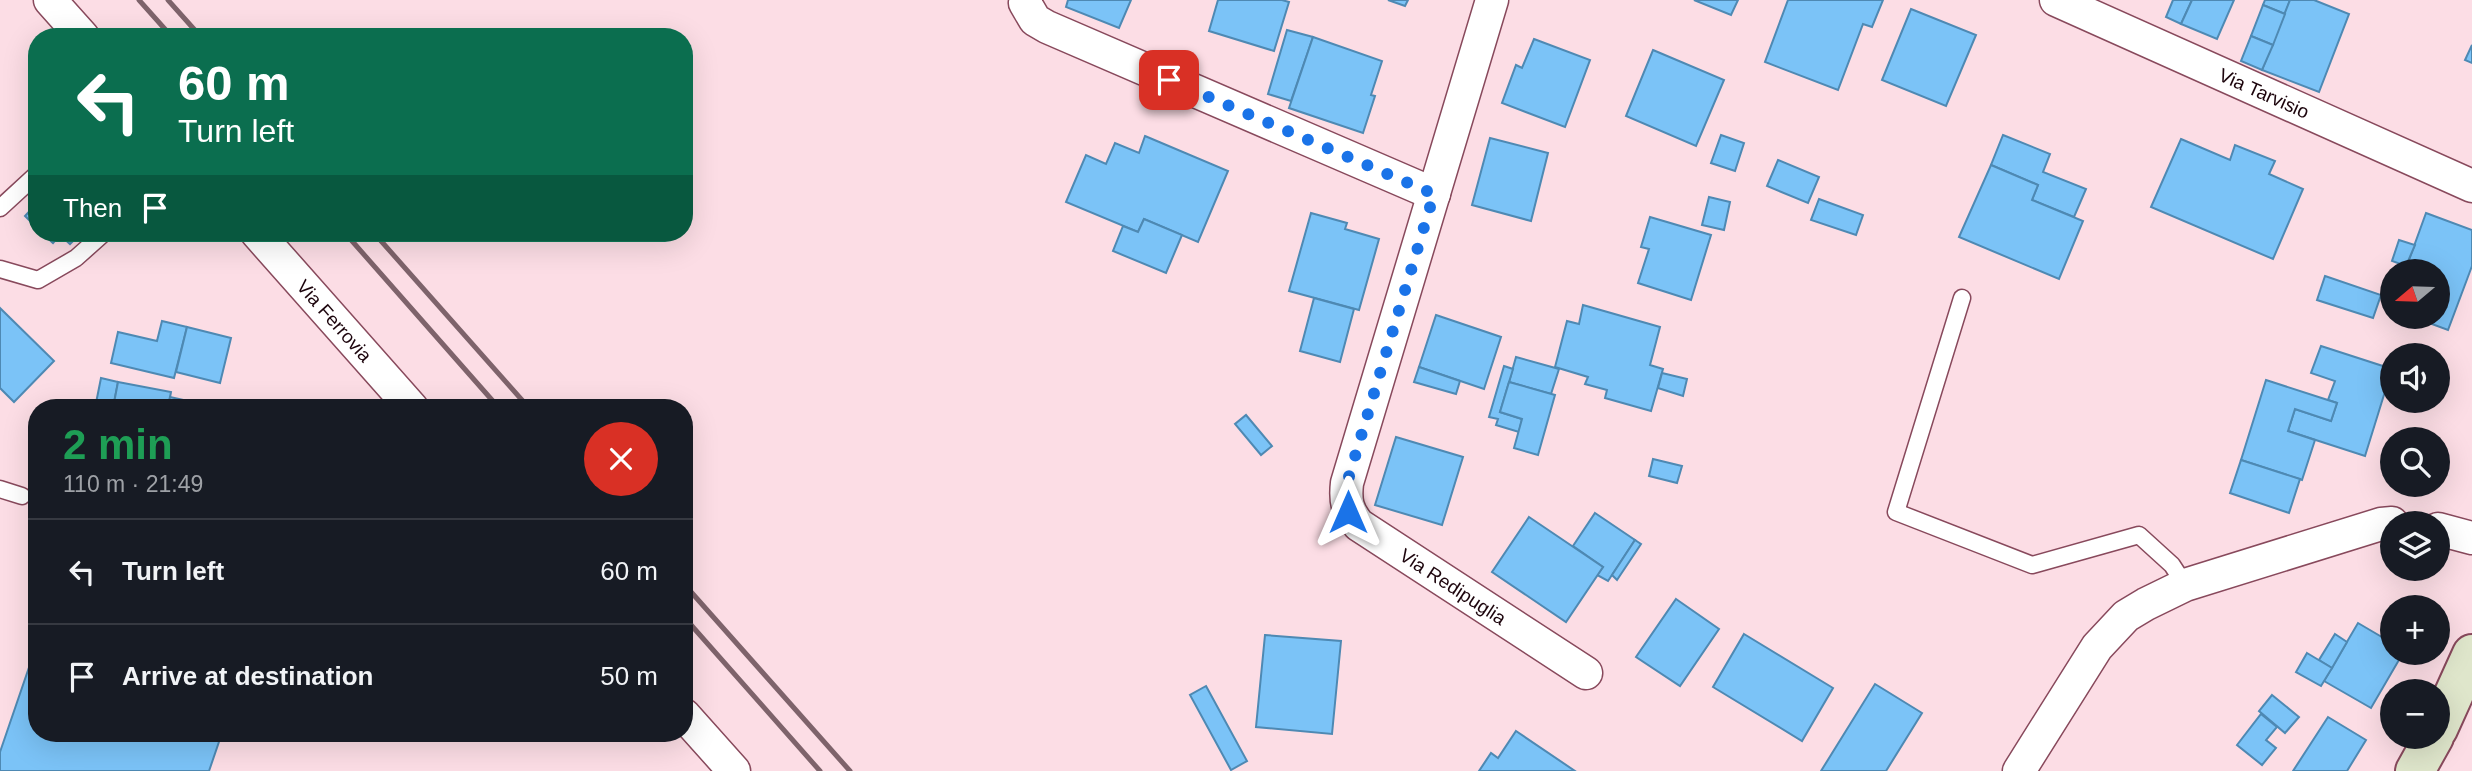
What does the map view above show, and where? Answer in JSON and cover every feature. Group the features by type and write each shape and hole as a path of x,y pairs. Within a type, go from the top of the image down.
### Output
{"street":[{"path":"50,0 75,28"},
{"path":"1026,0 1025,3 1035,20 1047,27 1434,194"},
{"name":"Via Redipuglia","path":"1492,0 1347,483 1346,498 1348,512 1359,525 1586,673"},
{"name":"Via Tarvisio","path":"2056,0 2472,186"},
{"name":"Via Ferrovia","path":"265,242 404,399"},
{"path":"2019,771 2097,647 2126,616 2185,585 2380,524"},
{"path":"2450,533 2472,538"},
{"path":"2450,703 2472,654"},
{"path":"693,725 734,771"},
{"path":"2414,771 2427,749"}],"lane":[{"path":"0,208 28,182"},
{"path":"0,269 38,280 76,258 94,242"},
{"path":"1962,299 1896,512 2032,565 2139,535 2172,565 2185,585"},
{"path":"0,489 22,496"}],"building":[{"path":"1068,0 1131,0 1119,28 1066,7"},
{"path":"1218,0 1289,2 1274,51 1209,31"},
{"path":"1388,0 1408,0 1405,6"},
{"path":"1694,0 1738,0 1731,15"},
{"path":"1788,0 1883,0 1872,27 1863,24 1838,90 1765,62"},
{"path":"2173,0 2192,0 2181,24 2166,17"},
{"path":"2192,0 2234,0 2217,39 2181,24"},
{"path":"2265,0 2290,0 2285,14 2263,5"},
{"path":"2290,0 2314,0 2349,14 2319,92 2262,70"},
{"path":"2263,5 2285,14 2273,45 2251,36"},
{"path":"1911,9 1976,35 1946,106 1882,80"},
{"path":"1287,30 1313,37 1291,101 1268,94"},
{"path":"2251,36 2273,45 2262,70 2241,61"},
{"path":"1313,37 1382,61 1371,95 1375,96 1363,133 1289,108"},
{"path":"1534,39 1590,60 1565,127 1502,103 1516,65 1522,68"},
{"path":"2472,45 2472,63 2465,60"},
{"path":"1653,50 1724,80 1696,146 1626,116"},
{"path":"1721,135 1744,143 1735,171 1711,163"},
{"path":"2003,135 2050,154 2043,172 2086,189 2074,217 2032,200 2038,185 1991,165"},
{"path":"1145,136 1228,171 1198,242 1144,219 1138,232 1066,202 1086,155 1106,164 1115,143 1139,153"},
{"path":"1490,138 1548,153 1531,221 1472,205"},
{"path":"2181,139 2230,160 2235,145 2275,161 2269,174 2303,189 2273,259 2151,207"},
{"path":"1778,160 1819,177 1808,203 1767,186"},
{"path":"1991,165 2038,185 2032,200 2083,221 2059,279 1959,237"},
{"path":"1709,197 1730,202 1724,230 1702,225"},
{"path":"1819,199 1863,215 1856,235 1811,220"},
{"path":"1311,213 1347,223 1345,229 1379,239 1359,310 1289,291"},
{"path":"2426,213 2472,230 2472,266 2450,325 2450,259 2409,259"},
{"path":"1650,217 1711,235 1691,300 1638,283 1649,249 1641,247"},
{"path":"1144,219 1182,235 1166,273 1113,251 1123,226 1138,232"},
{"path":"2399,240 2415,245 2409,259 2393,259"},
{"path":"2325,276 2380,295 2373,318 2317,300"},
{"path":"1314,298 1354,309 1340,362 1300,351"},
{"path":"1583,305 1660,327 1650,365 1663,369 1651,411 1605,398 1607,390 1585,384 1588,377 1555,367 1567,321 1579,324"},
{"path":"0,308 54,361 14,402 0,388"},
{"path":"1436,315 1501,337 1484,389 1419,367"},
{"path":"162,321 187,327 174,378 111,363 118,332 157,341"},
{"path":"187,327 231,338 220,383 176,372"},
{"path":"2321,346 2380,365 2380,408 2365,456 2288,431 2295,409 2331,421 2337,403 2328,400 2335,381 2311,373"},
{"path":"1516,357 1559,369 1551,394 1509,382"},
{"path":"1504,366 1513,369 1500,412 1522,419 1519,432 1496,425 1498,419 1489,417"},
{"path":"1419,367 1460,381 1456,394 1414,382"},
{"path":"1662,373 1687,379 1683,396 1658,388"},
{"path":"101,378 118,382 115,399 97,399"},
{"path":"2266,380 2337,403 2331,421 2295,409 2288,431 2315,440 2302,480 2241,460"},
{"path":"118,382 171,392 170,399 115,399"},
{"path":"1509,382 1555,395 1538,455 1514,448 1522,419 1500,412"},
{"path":"1246,415 1272,446 1261,455 1235,424"},
{"path":"1396,437 1463,457 1442,525 1375,505"},
{"path":"1653,459 1682,466 1677,483 1649,476"},
{"path":"2241,460 2300,479 2289,513 2230,493"},
{"path":"1595,513 1635,540 1608,581 1597,575 1603,567 1573,546"},
{"path":"1529,517 1603,567 1566,622 1492,572"},
{"path":"1635,540 1641,544 1617,580 1612,575"},
{"path":"1676,599 1719,629 1680,686 1636,657"},
{"path":"2358,623 2380,636 2380,665 2396,665 2388,679 2380,679 2380,693 2371,708 2324,681"},
{"path":"1744,634 1833,688 1802,741 1713,687"},
{"path":"2335,634 2347,642 2332,668 2319,660"},
{"path":"1265,635 1341,641 1332,734 1256,727"},
{"path":"2307,653 2332,668 2321,686 2296,672"},
{"path":"28,670 28,742 219,742 209,771 0,771 0,752"},
{"path":"1875,684 1922,713 1886,771 1821,771"},
{"path":"1206,686 1247,761 1231,770 1190,695"},
{"path":"2272,695 2299,717 2285,733 2259,711"},
{"path":"2261,714 2277,727 2266,740 2276,748 2262,765 2237,745"},
{"path":"2328,717 2366,740 2347,771 2293,771"},
{"path":"1516,731 1575,771 1479,771 1491,753 1498,758"}],"railway":[{"path":"139,0 164,28"},
{"path":"168,0 193,28"},
{"path":"353,242 491,399"},
{"path":"382,242 521,399"},
{"path":"693,594 850,771"},
{"path":"693,627 820,771"}],"route":[{"path":"1169,80 1434,194 1347,483 1348,512"}]}
